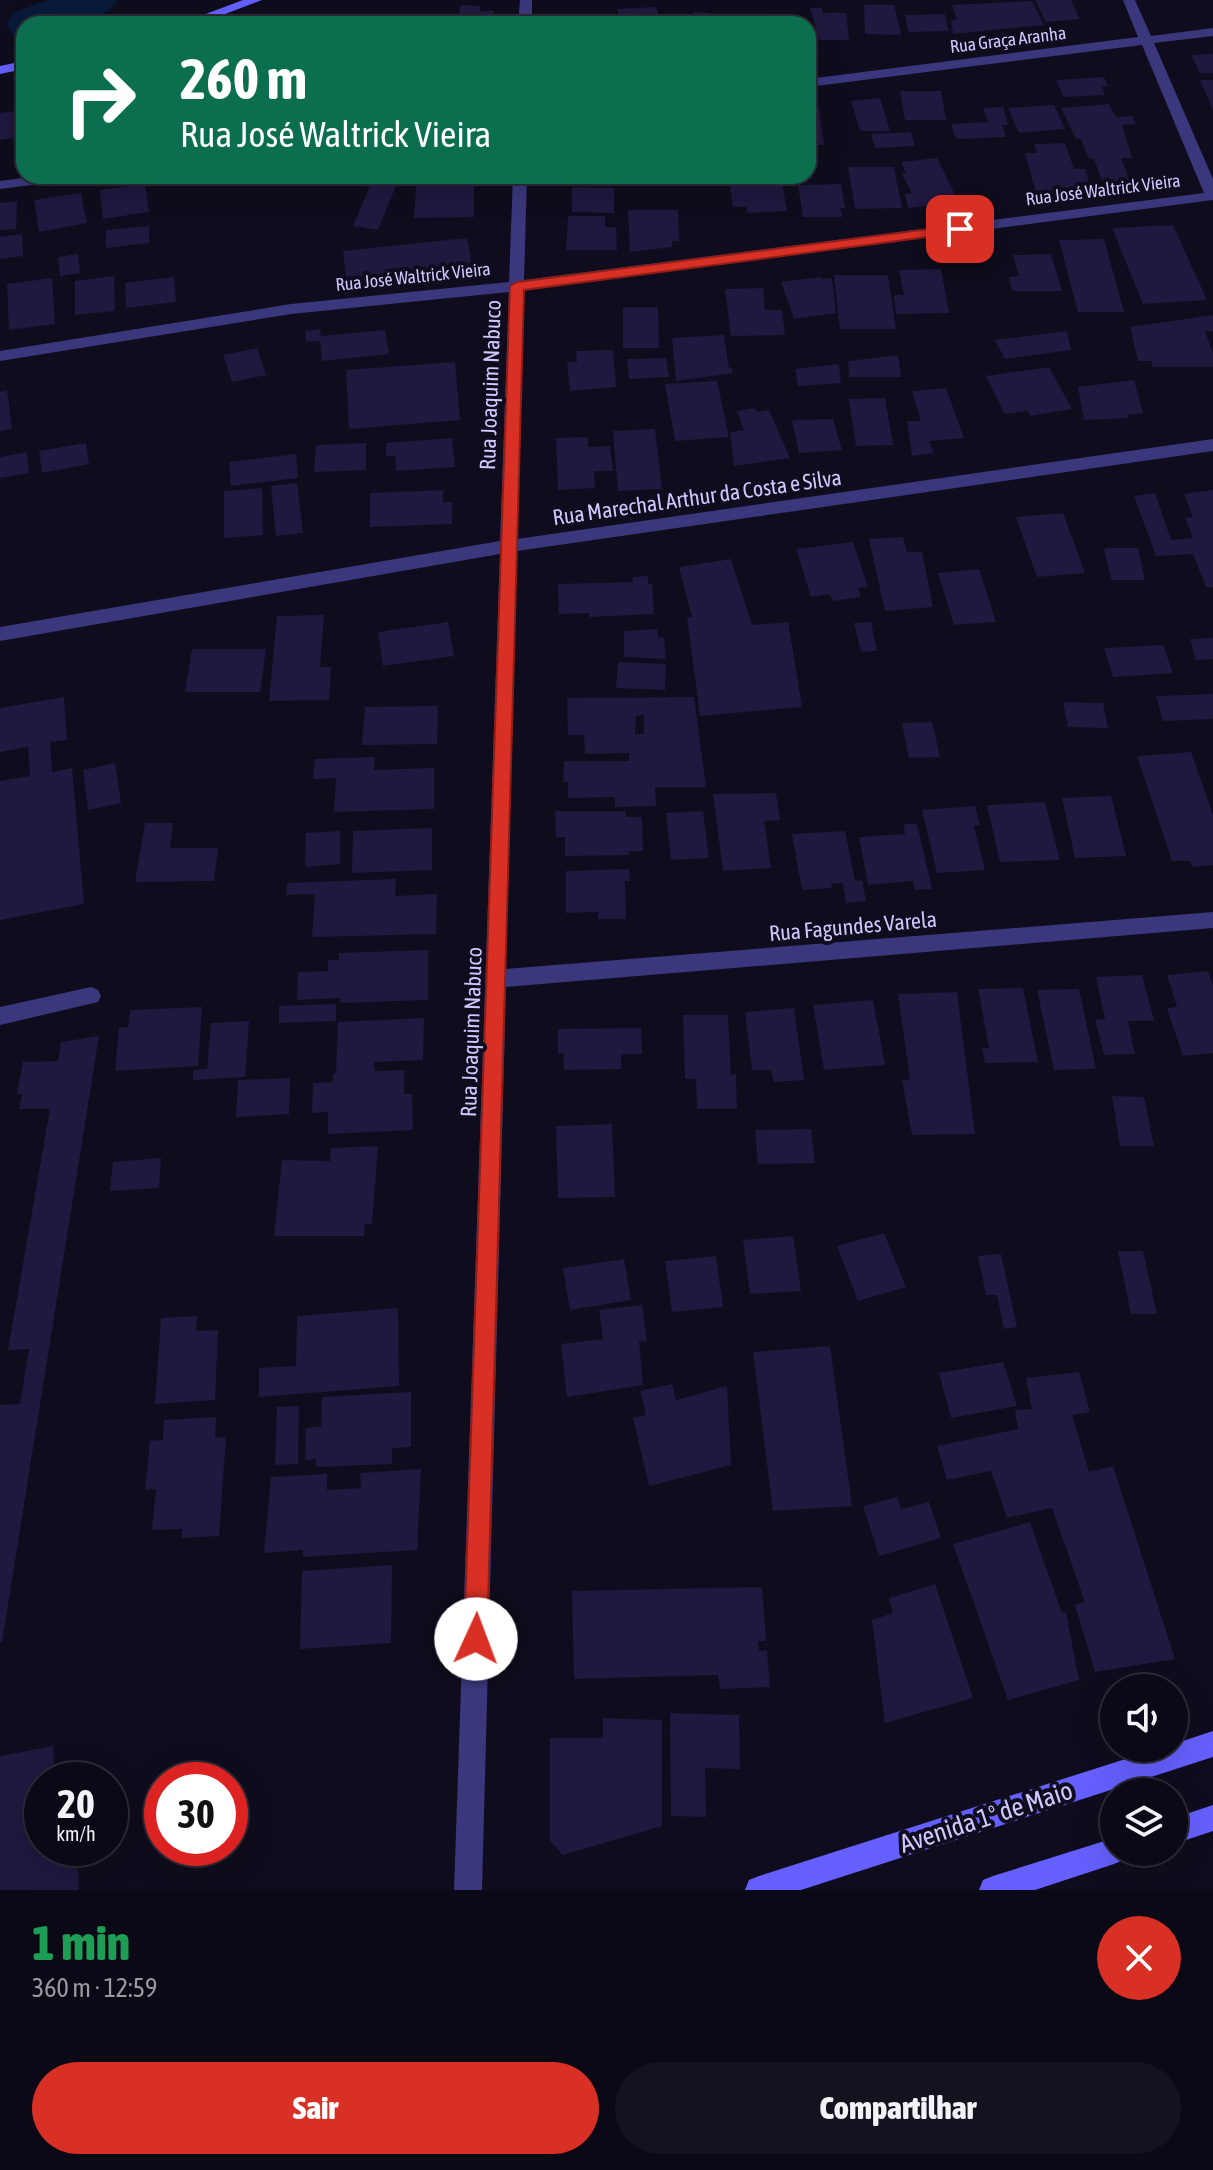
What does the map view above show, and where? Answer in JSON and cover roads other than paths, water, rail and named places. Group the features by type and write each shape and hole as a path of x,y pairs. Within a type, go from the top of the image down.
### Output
{"main road":[{"path":"209,16 256,0"},
{"name":"Avenida 1º de Maio","path":"759,1890 1213,1744"},
{"path":"1188,1826 1213,1818"},
{"path":"993,1890 1100,1856"}],"street":[{"path":"1129,0 1213,196"},
{"name":"Rua Graça Aranha","path":"816,82 1213,32"},
{"name":"Rua Joaquim Nabuco","path":"468,1890 520,184"},
{"name":"Rua José Waltrick Vieira","path":"0,356 291,309 517,286 1213,196"},
{"name":"Rua Marechal Arthur da Costa e Silva","path":"0,634 509,546 1213,445"},
{"name":"Rua Fagundes Varela","path":"496,979 1213,920"},
{"path":"0,1016 91,996"}],"waterway":[{"path":"52,16 93,0"}]}
